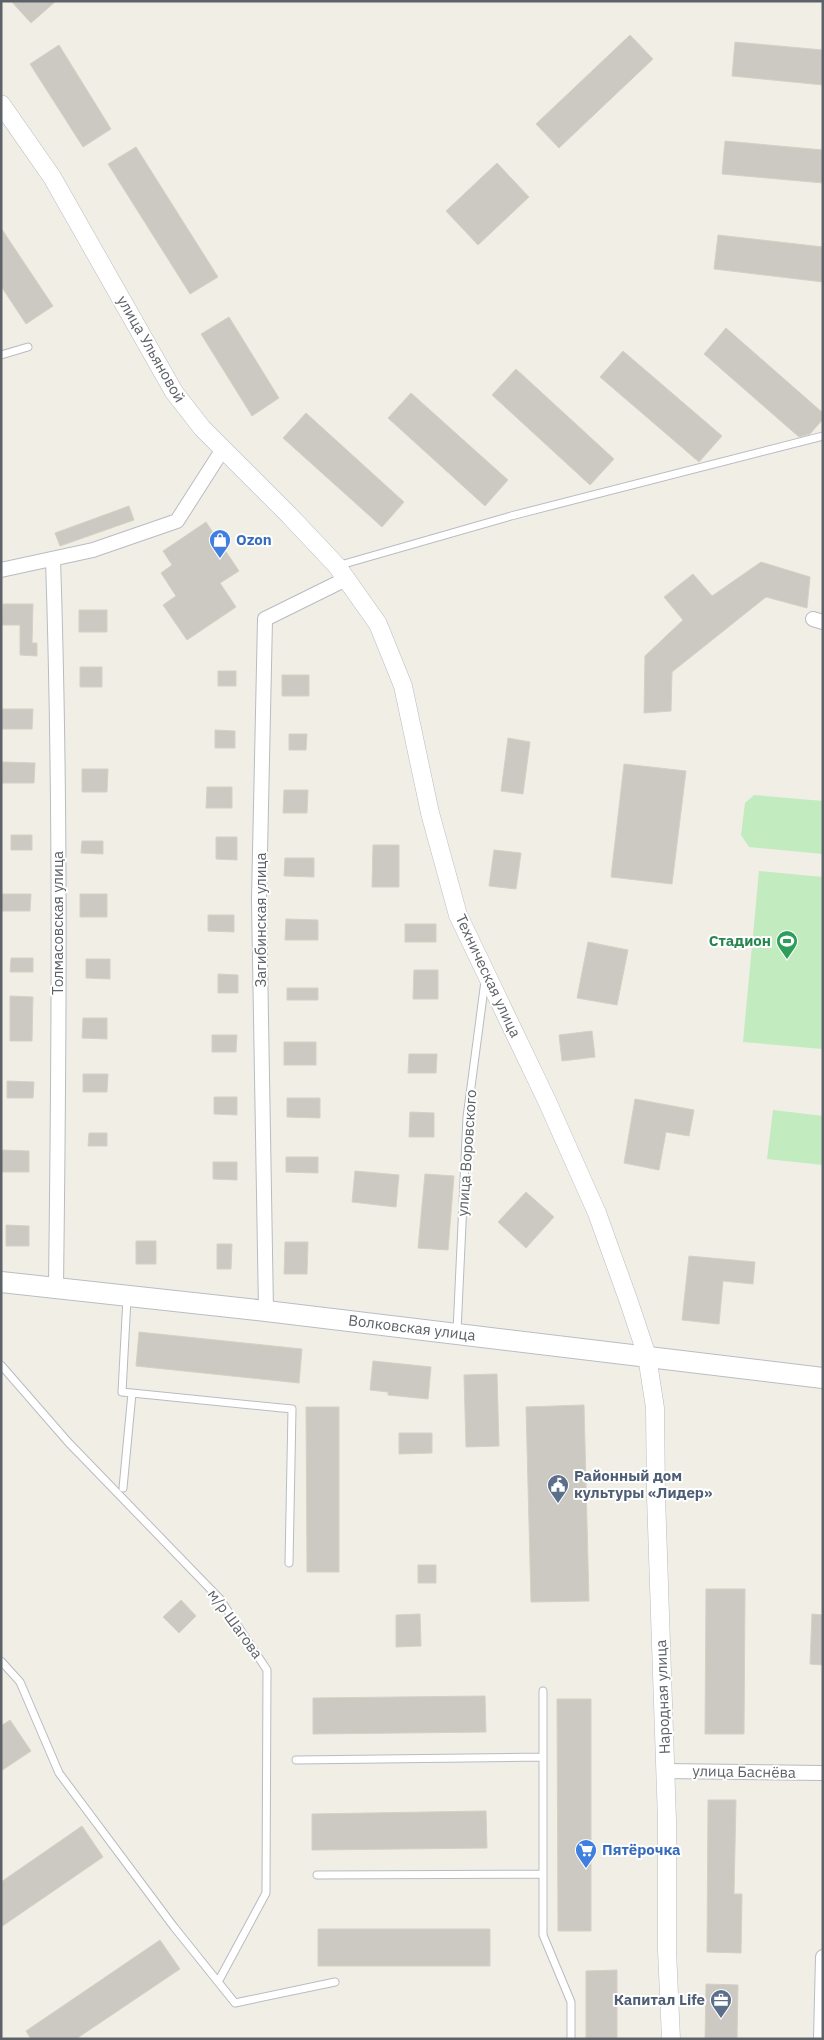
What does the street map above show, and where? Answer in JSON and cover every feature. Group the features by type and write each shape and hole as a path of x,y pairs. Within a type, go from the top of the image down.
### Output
{"main road":[{"name":"Волковская улица","path":"1,1282 266,1311 823,1378"}],"street":[{"name":"улица Ульяновой","path":"1,104 52,177 174,392 202,428 289,515 342,572"},
{"path":"1,570 93,550 177,521 223,449"},
{"name":"Толмасовская улица","path":"53,559 56,653 59,1037 56,1287"},
{"name":"Техническая улица","path":"342,572 378,624 403,686 430,813 458,915 547,1100 597,1213 647,1356"},
{"name":"Загибинская улица","path":"266,1311 259,900 265,619 342,572"},
{"name":"Народная улица","path":"647,1356 655,1408 665,1771 667,1950 671,2039"},
{"name":"улица Баснёва","path":"665,1771 823,1773"},
{"path":"821,2039 823,1957"}],"lane":[{"path":"1,355 28,347"},
{"path":"342,572 511,516 823,436"},
{"name":"улица Воровского","path":"457,1334 467,1117 486,973"},
{"path":"128,1295 122,1392 292,1409 289,1563"},
{"name":"м/р Шагова","path":"1,1365 68,1442 220,1599 267,1670 266,1893 218,1982"},
{"path":"123,1488 132,1393"},
{"path":"1,1661 20,1682 59,1773 174,1927 234,2003 335,1982"},
{"path":"543,1691 543,1935 571,2002 571,2039"},
{"path":"296,1760 543,1757"},
{"path":"317,1875 543,1874"}],"green space":[{"path":"754,795 823,801 823,854 749,847 741,835 745,803"},
{"name":"Стадион","path":"759,871 823,877 823,1049 743,1042"},
{"path":"773,1110 823,1116 823,1165 767,1159"}],"building":[{"path":"11,1 56,1 31,23"},
{"path":"630,35 653,59 559,148 536,124"},
{"path":"735,42 823,50 823,85 732,76"},
{"path":"59,45 111,129 83,147 30,64"},
{"path":"725,141 823,150 823,183 722,174"},
{"path":"136,147 218,277 190,294 108,164"},
{"path":"497,163 529,197 478,245 446,211"},
{"path":"1,228 53,306 26,324 1,286"},
{"path":"718,235 823,247 823,282 714,269"},
{"path":"229,317 279,398 252,416 201,334"},
{"path":"726,328 823,413 823,419 810,434 799,437 704,354"},
{"path":"623,351 722,436 699,462 600,377"},
{"path":"516,369 614,459 590,485 492,395"},
{"path":"411,393 508,480 485,506 388,418"},
{"path":"306,413 404,502 382,527 283,438"},
{"path":"129,506 134,520 60,546 55,533"},
{"path":"206,522 239,571 220,583 236,607 187,640 163,605 176,596 161,573 172,565 163,551"},
{"path":"761,562 810,577 807,608 766,597 672,672 671,711 644,713 645,656 683,620 664,597 693,574 712,596"},
{"path":"3,604 33,604 32,643 37,643 37,656 20,655 20,625 2,625"},
{"path":"79,610 107,610 107,632 79,632"},
{"path":"80,667 102,667 102,687 80,687"},
{"path":"218,671 236,671 236,686 218,686"},
{"path":"282,675 309,675 309,696 282,696"},
{"path":"1,709 33,709 32,729 1,729"},
{"path":"215,730 235,731 235,748 215,748"},
{"path":"289,734 307,734 306,750 289,750"},
{"path":"508,738 530,742 523,794 501,791"},
{"path":"2,762 35,763 34,783 1,783"},
{"path":"624,764 686,771 672,884 611,877"},
{"path":"82,769 108,769 107,792 82,792"},
{"path":"207,787 232,787 232,808 206,808"},
{"path":"284,790 308,790 307,813 283,813"},
{"path":"11,835 32,835 32,850 11,850"},
{"path":"216,837 237,837 237,860 216,859"},
{"path":"82,841 103,841 103,854 81,853"},
{"path":"373,845 399,845 399,887 372,887"},
{"path":"494,850 521,853 516,889 489,886"},
{"path":"285,858 314,858 314,877 284,876"},
{"path":"1,894 31,894 30,911 1,911"},
{"path":"80,894 107,894 107,917 80,917"},
{"path":"208,915 234,915 234,932 208,931"},
{"path":"286,919 318,920 318,940 285,940"},
{"path":"405,924 436,924 436,942 405,942"},
{"path":"588,942 628,950 617,1005 577,998"},
{"path":"11,958 33,958 33,972 10,972"},
{"path":"86,959 110,959 110,979 86,978"},
{"path":"414,970 438,970 438,999 413,999"},
{"path":"218,974 238,975 238,993 218,993"},
{"path":"287,988 318,988 318,1000 287,1000"},
{"path":"10,996 33,997 32,1041 10,1041"},
{"path":"83,1018 107,1018 107,1039 82,1038"},
{"path":"592,1031 595,1057 562,1061 559,1035"},
{"path":"212,1035 237,1035 236,1052 212,1052"},
{"path":"284,1042 316,1042 316,1065 284,1065"},
{"path":"409,1054 437,1054 436,1073 408,1073"},
{"path":"83,1074 108,1074 107,1092 83,1092"},
{"path":"7,1081 34,1082 33,1098 7,1098"},
{"path":"214,1097 237,1097 237,1115 214,1114"},
{"path":"287,1098 320,1098 320,1118 287,1117"},
{"path":"635,1099 694,1110 689,1136 666,1132 659,1170 624,1163"},
{"path":"410,1112 434,1113 434,1137 409,1137"},
{"path":"89,1133 107,1133 107,1146 88,1146"},
{"path":"1,1150 29,1151 29,1172 1,1172"},
{"path":"286,1157 318,1157 318,1173 286,1172"},
{"path":"213,1162 237,1162 237,1180 213,1179"},
{"path":"355,1171 399,1175 396,1207 352,1202"},
{"path":"425,1174 454,1176 448,1250 418,1248"},
{"path":"526,1192 554,1217 526,1248 498,1222"},
{"path":"6,1225 29,1226 29,1246 6,1246"},
{"path":"136,1241 156,1241 156,1264 136,1264"},
{"path":"285,1242 308,1242 307,1274 284,1274"},
{"path":"217,1244 232,1244 231,1269 217,1269"},
{"path":"689,1256 755,1262 753,1284 723,1281 719,1324 682,1320"},
{"path":"139,1332 302,1349 299,1383 136,1366"},
{"path":"373,1361 431,1367 428,1399 388,1395 388,1392 370,1390"},
{"path":"497,1374 499,1446 466,1447 464,1375"},
{"name":"Районный дом культуры «Лидер»","path":"584,1405 589,1601 531,1602 526,1407"},
{"path":"306,1407 339,1407 339,1572 307,1572"},
{"path":"399,1433 432,1433 432,1453 399,1454"},
{"path":"418,1565 436,1565 436,1583 418,1583"},
{"path":"706,1589 745,1589 744,1734 705,1734"},
{"path":"181,1600 196,1616 179,1633 163,1617"},
{"path":"420,1614 421,1646 396,1647 396,1615"},
{"path":"812,1614 823,1615 823,1665 810,1664"},
{"path":"485,1696 486,1732 313,1734 313,1698"},
{"path":"557,1699 591,1699 591,1931 558,1931"},
{"path":"10,1720 31,1751 1,1771 1,1726"},
{"path":"708,1800 736,1800 734,1894 742,1894 741,1953 707,1952"},
{"path":"486,1811 487,1848 312,1850 312,1814"},
{"path":"82,1826 103,1857 1,1927 1,1882"},
{"path":"318,1929 490,1929 490,1966 318,1966"},
{"path":"160,1940 180,1969 76,2039 31,2039 26,2031"},
{"path":"617,1970 617,2039 586,2039 586,1971"},
{"path":"706,1984 738,1985 737,2039 705,2039"}],"place":[{"name":"Ozon","path":"220,559"},
{"name":"Стадион","path":"787,960"},
{"name":"Районный дом культуры «Лидер»","path":"558,1504"},
{"name":"Пятёрочка","path":"586,1869"},
{"name":"Капитал Life","path":"721,2019"}]}
